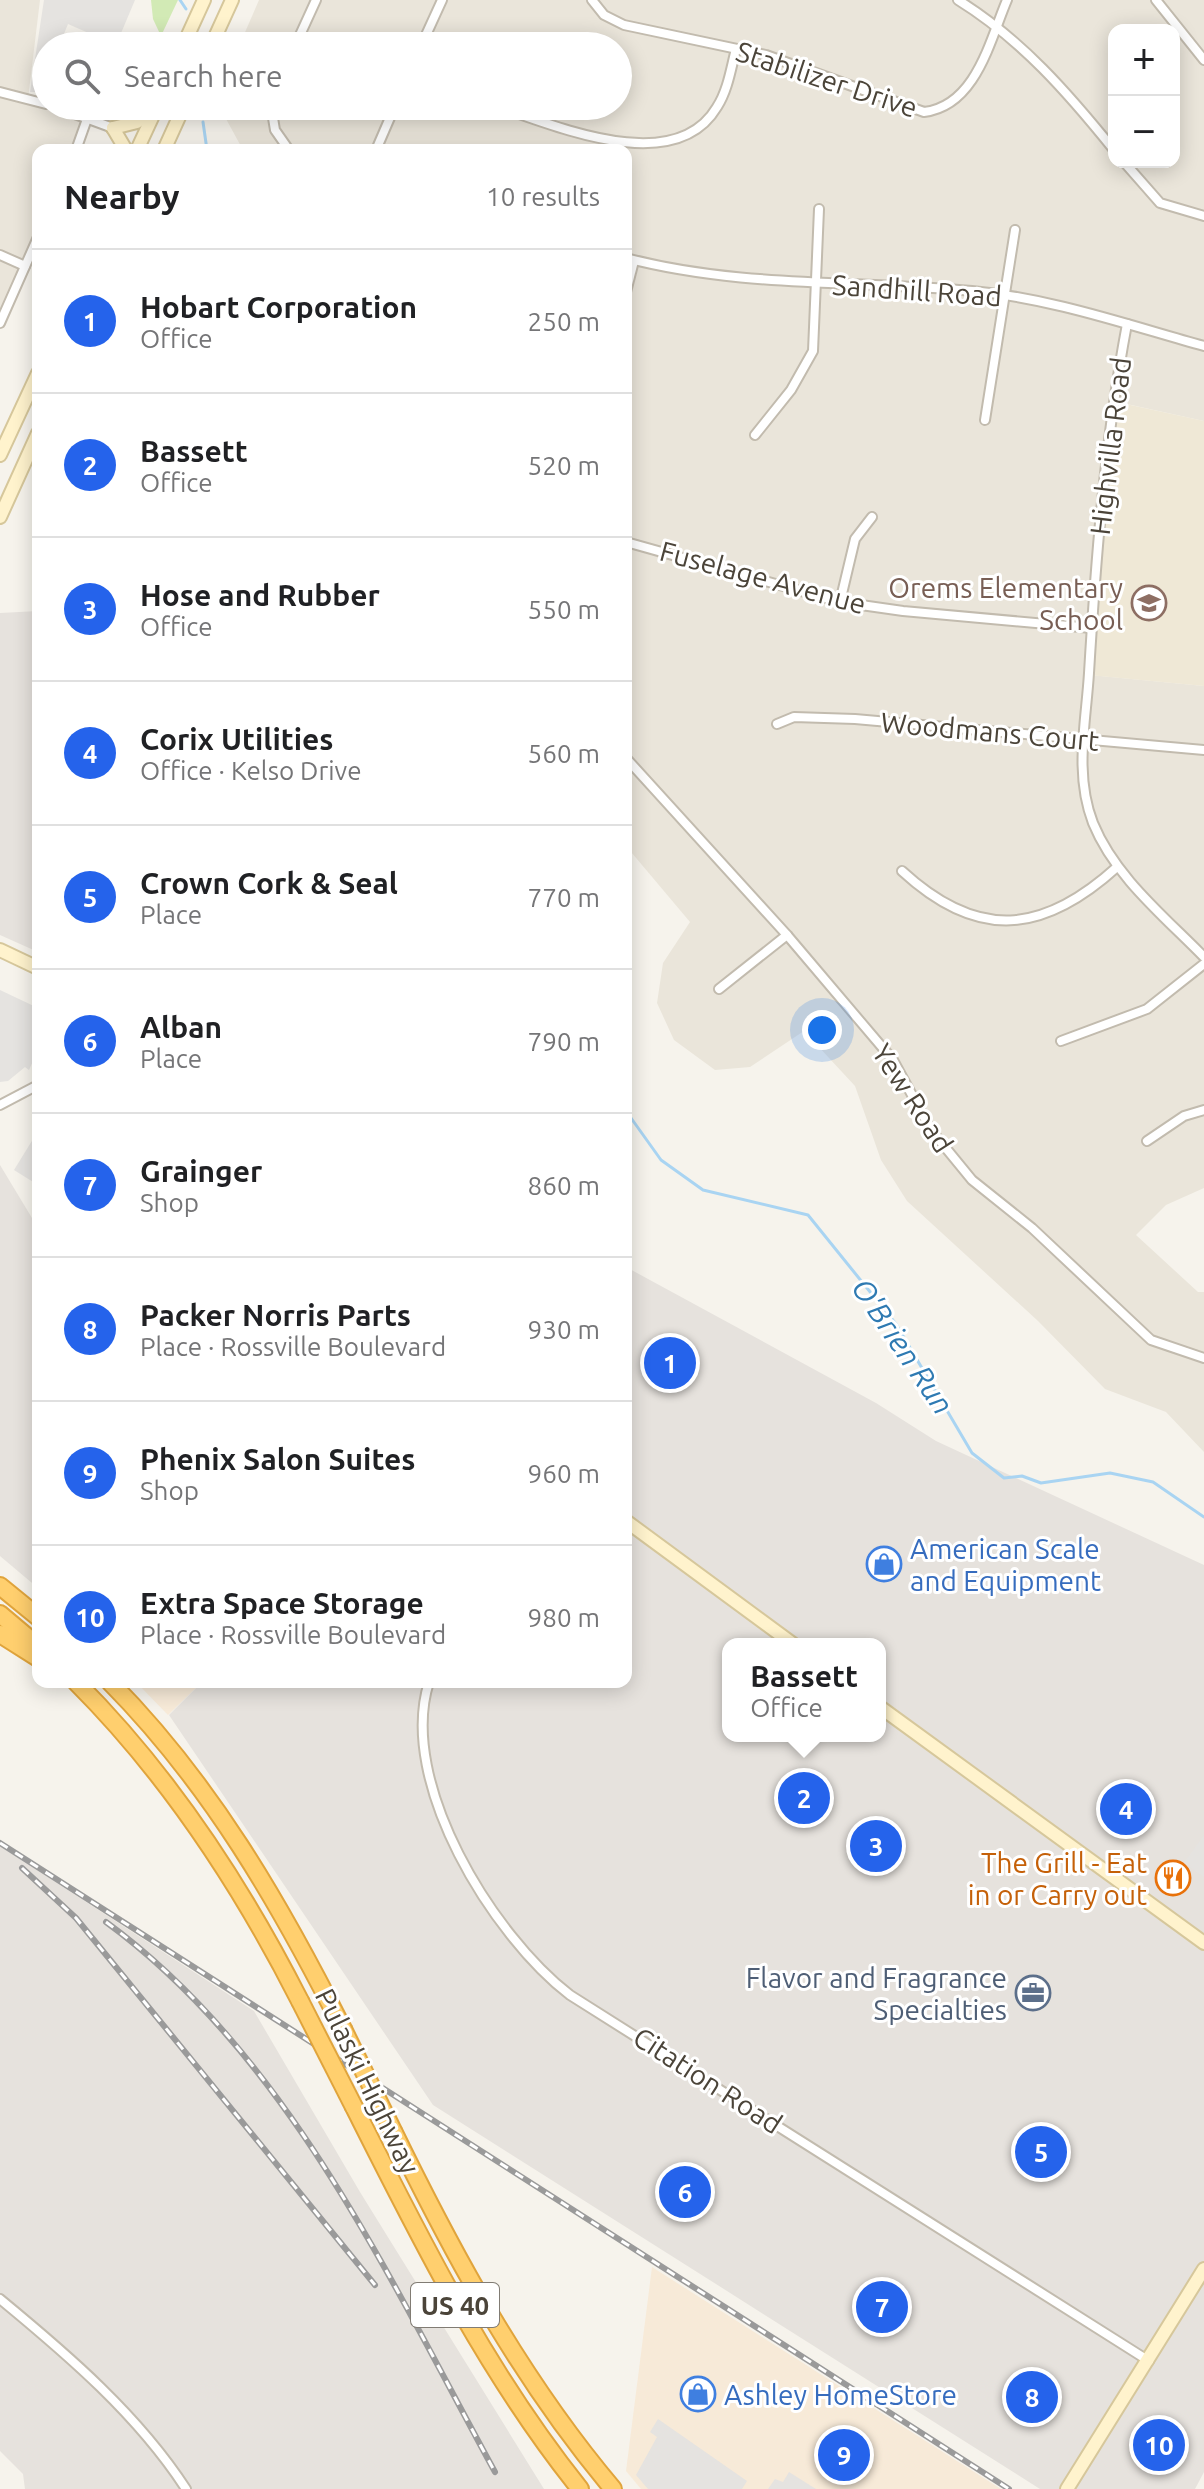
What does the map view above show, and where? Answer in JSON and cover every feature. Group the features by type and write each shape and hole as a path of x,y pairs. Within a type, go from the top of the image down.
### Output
{"highway":[{"path":"0,1586 32,1612"},
{"path":"0,1614 32,1641"},
{"path":"0,1634 32,1654"},
{"name":"Pulaski Highway","path":"84,1688 208,1842 258,1920 470,2333 522,2414 580,2489"},
{"name":"Pulaski Highway","path":"115,1688 171,1749 230,1827 286,1917 394,2133 506,2343 573,2439 613,2489"}],"main road":[{"path":"189,32 204,0"},
{"path":"217,32 232,0"},
{"path":"122,144 113,128 140,120"},
{"path":"140,144 151,120"},
{"path":"167,144 178,120"},
{"path":"0,455 32,386"},
{"path":"0,517 32,446"},
{"path":"0,950 32,965"},
{"path":"632,1525 785,1638"},
{"path":"886,1711 1204,1943"},
{"path":"1067,2489 1204,2269"}],"street":[{"path":"301,32 316,0"},
{"path":"427,32 442,0"},
{"name":"Stabilizer Drive","path":"592,0 604,15 624,25 736,49 817,71 910,109 930,111 946,106 963,93 995,27"},
{"path":"958,0 1043,67 1108,143"},
{"path":"995,27 1007,0"},
{"path":"1156,0 1204,60"},
{"path":"547,120 630,143 668,143 692,133 717,108 736,49"},
{"path":"0,92 32,100"},
{"path":"78,144 87,120"},
{"path":"90,120 113,128"},
{"path":"273,120 275,130 285,144"},
{"path":"379,144 389,120"},
{"path":"1129,168 1160,203 1204,216"},
{"path":"755,435 809,362 815,335 819,209"},
{"path":"985,420 1015,230"},
{"path":"0,323 32,250"},
{"path":"0,255 25,266"},
{"name":"Sandhill Road","path":"632,260 697,274 1041,301 1204,346"},
{"name":"Highvilla Road","path":"1127,324 1110,420 1082,739 1084,791 1089,813 1117,867 1204,957"},
{"path":"840,602 855,539 872,517"},
{"name":"Fuselage Avenue","path":"632,544 840,602 903,611 1091,628"},
{"name":"Woodmans Court","path":"777,724 794,717 824,717 1204,750"},
{"name":"Yew Road","path":"632,765 787,935 893,1060 931,1130 972,1180 1032,1228 1151,1340 1169,1349 1204,1358"},
{"path":"902,871 919,886 964,912 1005,921 1058,911 1117,867"},
{"path":"719,989 787,935"},
{"path":"1061,1041 1147,1009 1204,964"},
{"path":"0,1105 32,1088"},
{"path":"1147,1141 1184,1116 1204,1110"},
{"name":"Citation Road","path":"428,1688 421,1718 421,1740 429,1786 452,1836 496,1916 535,1965 570,1995 1149,2361"},
{"path":"0,2299 107,2394 164,2455 186,2489"}],"shaded area":[{"path":"0,0 40,0 36,32 32,32 28,99 32,100 32,120 87,120 77,144 32,144 32,250 0,321"},
{"path":"44,0 135,0 121,32 86,32 68,24 65,32 39,32"},
{"path":"259,0 1204,0 1204,421 1113,401 1090,675 1204,686 1204,1188 1166,1205 1136,1235 1198,1292 1204,1292 1204,1452 1166,1412 1105,1389 1038,1321 907,1201 881,1160 855,1086 804,1031 750,1067 715,1070 674,1040 657,1003 663,963 690,922 632,853 632,144 240,144 227,120 632,120 632,32 245,32"},
{"name":"Orems Elementary School","path":"1112,401 1204,421 1204,686 1089,675"},
{"path":"32,611 32,949 0,935 0,613"},
{"path":"0,990 32,1005 32,1063 29,1070 25,1067 8,1081 0,1082"},
{"path":"32,1141 32,1181 14,1170"},
{"path":"0,1165 32,1218 32,1583 0,1556"},
{"path":"632,1270 876,1403 936,1441 1204,1565 1204,2472 1195,2489 1040,2489 433,2105 169,1715 196,1688 632,1688"},
{"path":"142,1688 196,1688 168,1715"},
{"path":"1204,1835 1204,1877 1184,1863"},
{"path":"0,1846 254,2011 360,2192 544,2489 25,2489 23,2474 0,2451"},
{"path":"652,2267 1001,2489 641,2489 626,2471"},
{"path":"658,2419 747,2481 742,2489 648,2489 636,2475 657,2437 650,2432"},
{"path":"789,2472 816,2489 768,2489 775,2479 783,2482"}],"green space":[{"path":"151,0 178,0 163,32 159,32 153,19"}],"waterway":[{"path":"180,0 186,9"},
{"path":"203,122 206,144"},
{"name":"O'Brien Run","path":"632,1119 661,1160 703,1190 808,1215 896,1324 972,1453 1004,1478 1022,1476 1041,1483 1110,1473 1153,1482 1204,1517"}],"railway":[{"path":"0,1843 1009,2489"},
{"path":"22,1868 76,1918 375,2285"},
{"path":"106,1922 171,1976 229,2037 281,2104 374,2249 495,2472"}],"place":[{"name":"Orems Elementary School","path":"1149,603"},
{"name":"Hobart Corporation","path":"670,1363"},
{"name":"American Scale and Equipment","path":"884,1564"},
{"name":"Bassett","path":"804,1798"},
{"name":"Corix Utilities","path":"1126,1809"},
{"name":"Hose and Rubber","path":"876,1846"},
{"name":"The Grill - Eat in or Carry out","path":"1173,1878"},
{"name":"Flavor and Fragrance Specialties","path":"1033,1993"},
{"name":"Crown Cork & Seal","path":"1041,2152"},
{"name":"Alban","path":"685,2192"},
{"name":"Grainger","path":"882,2307"},
{"name":"Ashley HomeStore","path":"698,2394"},
{"name":"Packer Norris Parts","path":"1032,2397"},
{"name":"Extra Space Storage","path":"1159,2445"},
{"name":"Phenix Salon Suites","path":"844,2455"}]}
